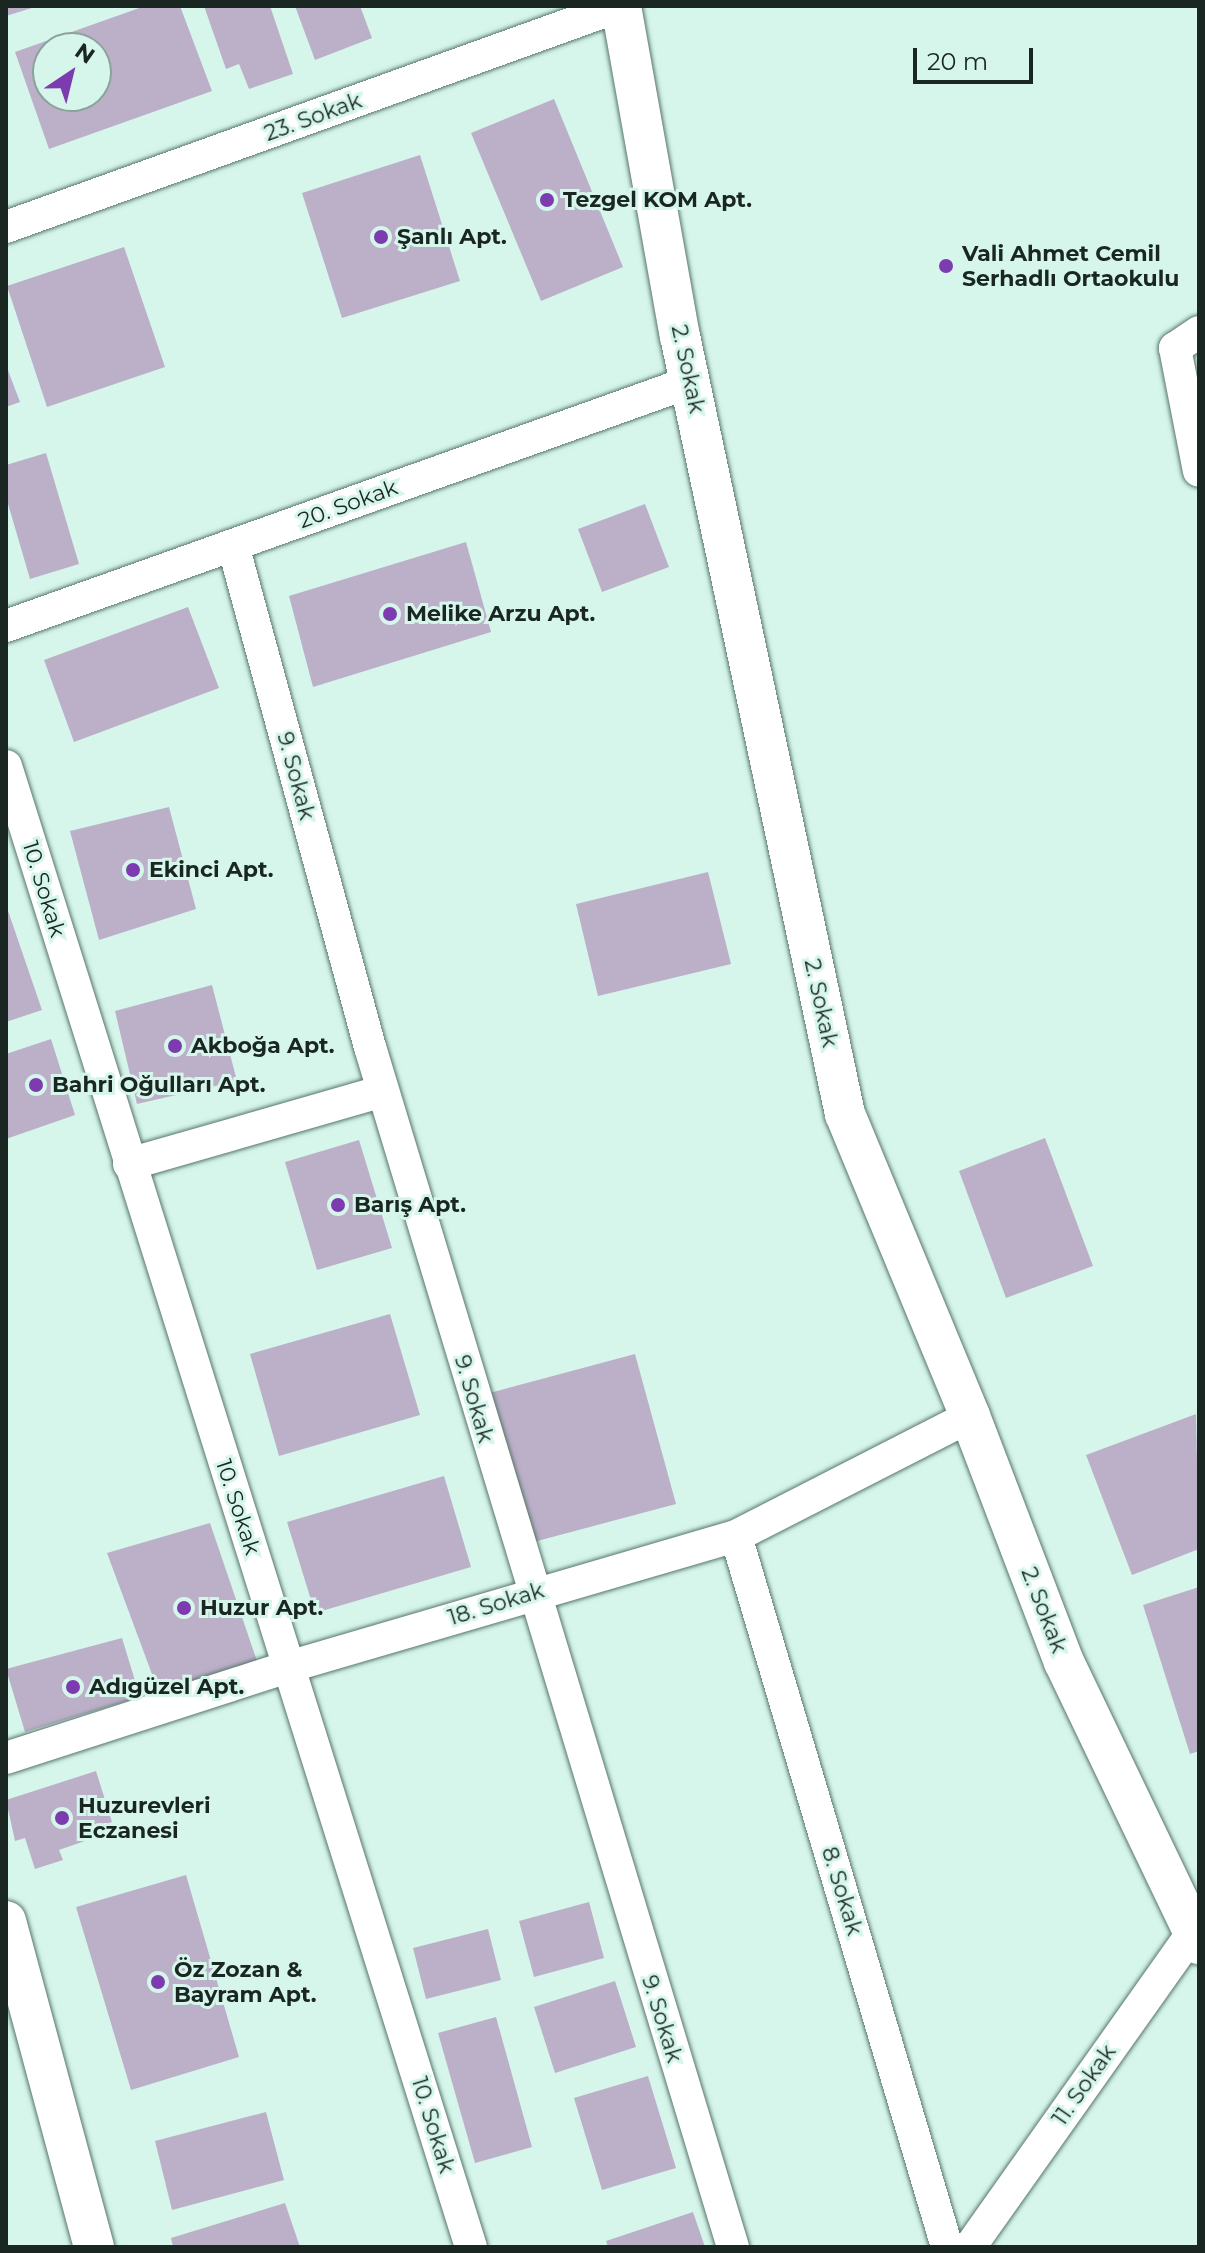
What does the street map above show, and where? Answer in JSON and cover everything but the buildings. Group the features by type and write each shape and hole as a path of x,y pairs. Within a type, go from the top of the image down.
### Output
{"street":[{"name":"23. Sokak","path":"6,227 621,6"},
{"name":"2. Sokak","path":"621,6 690,382 845,1114 970,1416 1064,1662 1196,1933"},
{"path":"1199,332 1175,348 1199,471"},
{"name":"20. Sokak","path":"6,626 690,382"},
{"name":"9. Sokak","path":"233,545 383,1091 532,1593 733,2247"},
{"name":"10. Sokak","path":"6,766 471,2247"},
{"path":"129,1164 383,1091"},
{"name":"18. Sokak","path":"6,1758 288,1667 532,1593 736,1536 970,1416"},
{"name":"8. Sokak","path":"736,1536 947,2247"},
{"path":"6,1921 94,2247"},
{"name":"11. Sokak","path":"970,2247 1196,1933"}],"place":[{"name":"Tezgel KOM Apt.","path":"547,200"},
{"name":"Şanlı Apt.","path":"381,237"},
{"name":"Vali Ahmet Cemil Serhadlı Ortaokulu","path":"946,266"},
{"name":"Melike Arzu Apt.","path":"390,614"},
{"name":"Ekinci Apt.","path":"133,870"},
{"name":"Akboğa Apt.","path":"175,1046"},
{"name":"Bahri Oğulları Apt.","path":"36,1085"},
{"name":"Barış Apt.","path":"338,1205"},
{"name":"Huzur Apt.","path":"184,1608"},
{"name":"Adıgüzel Apt.","path":"73,1687"},
{"name":"Huzurevleri Eczanesi","path":"62,1818"},
{"name":"Öz Zozan & Bayram Apt.","path":"158,1982"}]}
